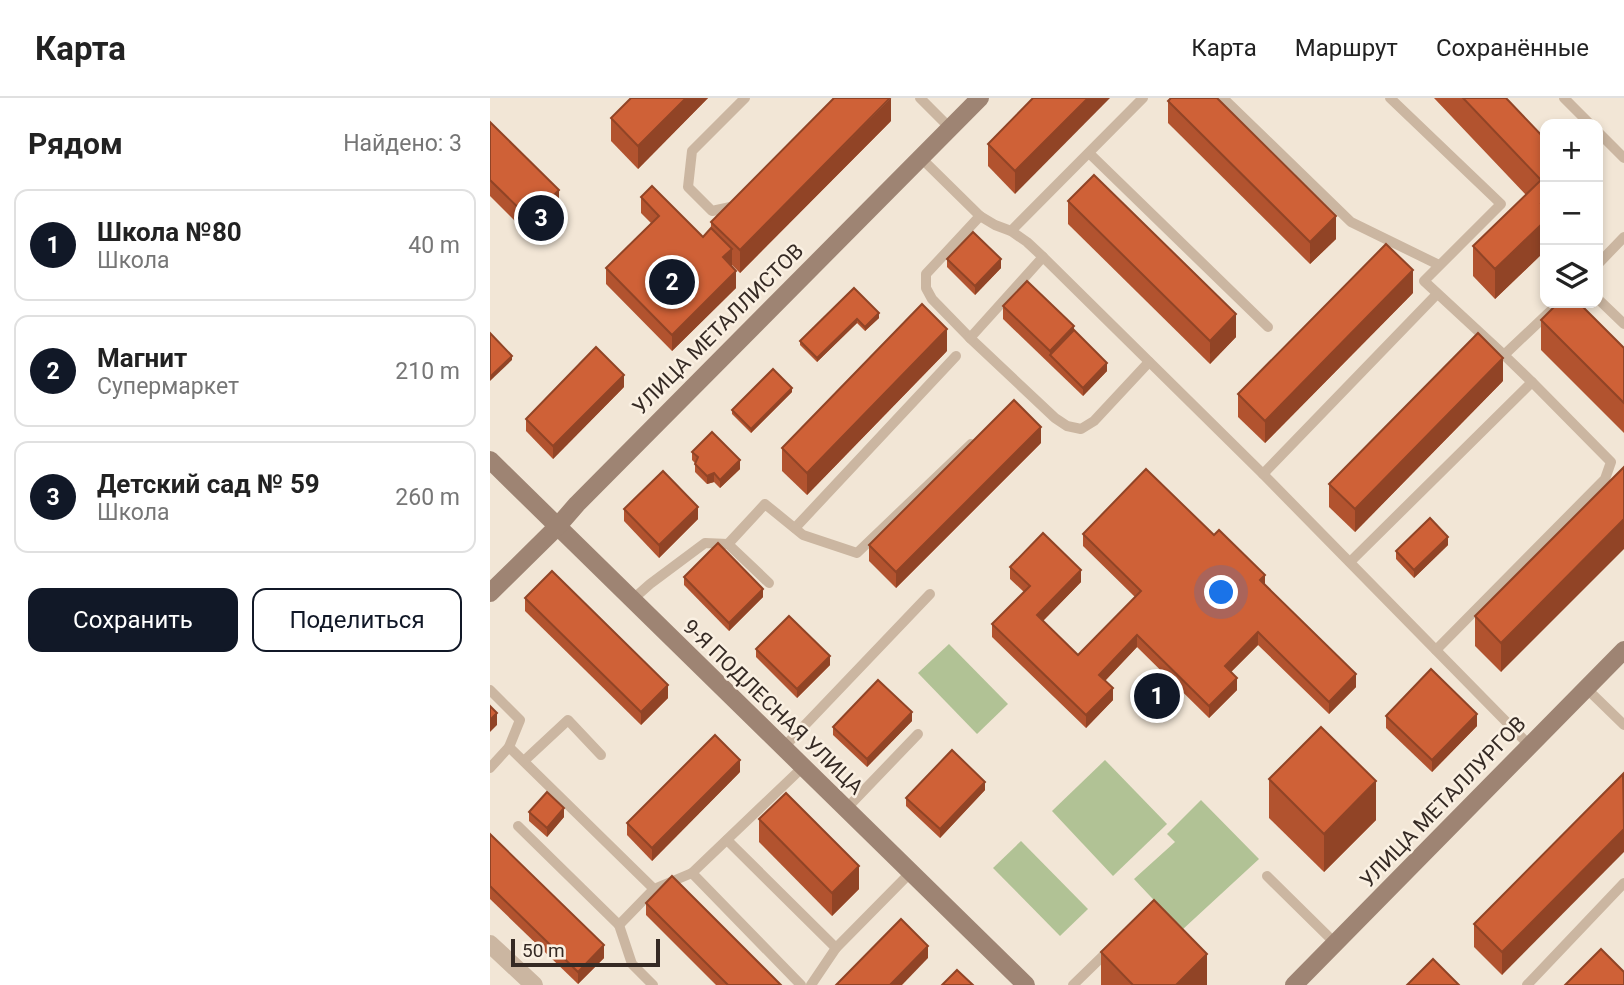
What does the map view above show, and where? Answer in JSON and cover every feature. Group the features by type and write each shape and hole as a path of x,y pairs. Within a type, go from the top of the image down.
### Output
{"street":[{"name":"УЛИЦА МЕТАЛЛИСТОВ","path":"490,593 979,98"},
{"name":"9-Я ПОДЛЕСНАЯ УЛИЦА","path":"490,460 1026,985"},
{"name":"УЛИЦА МЕТАЛЛУРГОВ","path":"1294,985 1624,650"},
{"path":"490,944 534,985"}],"lane":[{"path":"743,198 734,207 712,211 688,187 692,150 745,98"},
{"path":"919,98 950,128"},
{"path":"1011,231 1143,98"},
{"path":"1223,98 1351,222 1440,265"},
{"path":"1390,98 1501,204 1424,281 1532,382 1611,462 1605,479 1436,650"},
{"path":"1564,98 1585,119"},
{"path":"1603,137 1624,158"},
{"path":"1089,153 1268,327"},
{"path":"920,157 981,216 1011,231 1043,257 1263,474 1530,746"},
{"path":"981,216 926,274 926,288 932,299 970,338 1055,418 1067,426 1081,429 1094,421 1149,362"},
{"path":"1603,259 1624,237"},
{"path":"970,338 1043,257"},
{"path":"1263,474 1437,294"},
{"path":"1603,304 1624,324"},
{"path":"1504,355 1554,308"},
{"path":"795,528 956,356"},
{"path":"1350,562 1532,382"},
{"path":"728,544 765,504 803,535 857,553 982,432"},
{"path":"632,600 705,543 728,544 769,583"},
{"path":"783,748 930,593"},
{"path":"1587,688 1624,725"},
{"path":"490,690 520,720 509,747 490,768"},
{"path":"524,761 568,720 601,755"},
{"path":"846,809 918,734"},
{"path":"509,747 654,888"},
{"path":"619,925 654,888 692,873 803,767"},
{"path":"518,826 619,925 632,964 649,984"},
{"path":"727,841 836,948"},
{"path":"692,873 802,985"},
{"path":"811,985 836,948 910,873"},
{"path":"1267,876 1336,944"},
{"path":"1527,985 1624,883"},
{"path":"1073,985 1112,947"}],"green space":[{"path":"949,644 1008,704 977,734 918,673"},
{"path":"1105,760 1167,824 1113,876 1052,811"},
{"path":"1201,800 1259,859 1182,930 1134,879 1175,842 1167,834"},
{"path":"1021,841 1088,909 1060,936 993,868"}],"building":[{"path":"631,98 686,98 638,146 611,118"},
{"path":"834,98 890,98 740,250 711,222"},
{"path":"1033,98 1088,98 1015,171 988,144"},
{"path":"1171,98 1217,98 1336,216 1310,242 1168,101"},
{"path":"1463,98 1506,98 1540,134 1540,179"},
{"path":"490,122 559,190 530,219 490,180"},
{"path":"1094,175 1236,314 1210,341 1068,201"},
{"path":"1540,181 1540,226 1495,269 1473,246"},
{"path":"652,186 703,237 711,228 732,249 723,257 736,271 672,335 606,268 659,216 641,197"},
{"path":"973,232 1001,259 975,286 947,259"},
{"path":"1386,244 1413,270 1265,421 1238,394"},
{"path":"1027,281 1074,326 1050,351 1003,306"},
{"path":"854,288 879,313 865,327 857,319 817,358 800,341"},
{"path":"922,304 947,329 807,473 782,448"},
{"path":"1553,308 1584,308 1624,348 1624,403 1541,320"},
{"path":"1074,330 1107,363 1083,388 1050,355"},
{"path":"490,333 512,356 490,377"},
{"path":"1478,333 1503,358 1355,509 1329,484"},
{"path":"596,347 624,375 553,446 526,419"},
{"path":"773,369 792,388 751,429 732,410"},
{"path":"1014,400 1041,427 896,572 869,545"},
{"path":"712,432 740,460 720,480 714,473 707,476 695,464 698,457 692,452"},
{"path":"1624,467 1624,519 1501,643 1475,616"},
{"path":"1146,469 1214,535 1219,530 1265,575 1260,580 1356,674 1329,702 1258,632 1225,666 1237,678 1209,706 1137,635 1099,675 1113,688 1086,715 992,624 1030,586 1010,567 1043,533 1081,570 1037,615 1078,655 1141,591 1083,534"},
{"path":"663,471 698,507 659,545 624,509"},
{"path":"1430,518 1448,537 1414,570 1396,551"},
{"path":"718,543 763,589 729,623 684,577"},
{"path":"552,571 668,685 641,712 525,598"},
{"path":"789,616 830,656 797,689 756,649"},
{"path":"1431,669 1477,714 1432,760 1386,716"},
{"path":"878,680 912,712 867,759 833,727"},
{"path":"490,706 497,713 490,720"},
{"path":"1321,727 1376,781 1324,834 1269,779"},
{"path":"715,735 740,760 652,848 627,823"},
{"path":"952,750 985,782 940,829 906,798"},
{"path":"1623,774 1624,829 1502,952 1474,924"},
{"path":"547,792 564,808 547,828 529,812"},
{"path":"786,793 859,866 832,893 759,819"},
{"path":"490,834 604,945 578,972 490,886"},
{"path":"672,876 781,985 728,985 646,903"},
{"path":"1154,900 1207,954 1176,985 1133,985 1101,952"},
{"path":"901,919 928,946 890,985 836,985"},
{"path":"1601,949 1624,972 1624,985 1565,985"},
{"path":"1433,959 1459,985 1407,985"},
{"path":"957,970 973,985 942,985"}],"place":[{"name":"Детский сад № 59","path":"541,218"},
{"name":"Магнит","path":"672,282"},
{"name":"Школа №80","path":"1157,696"}]}
